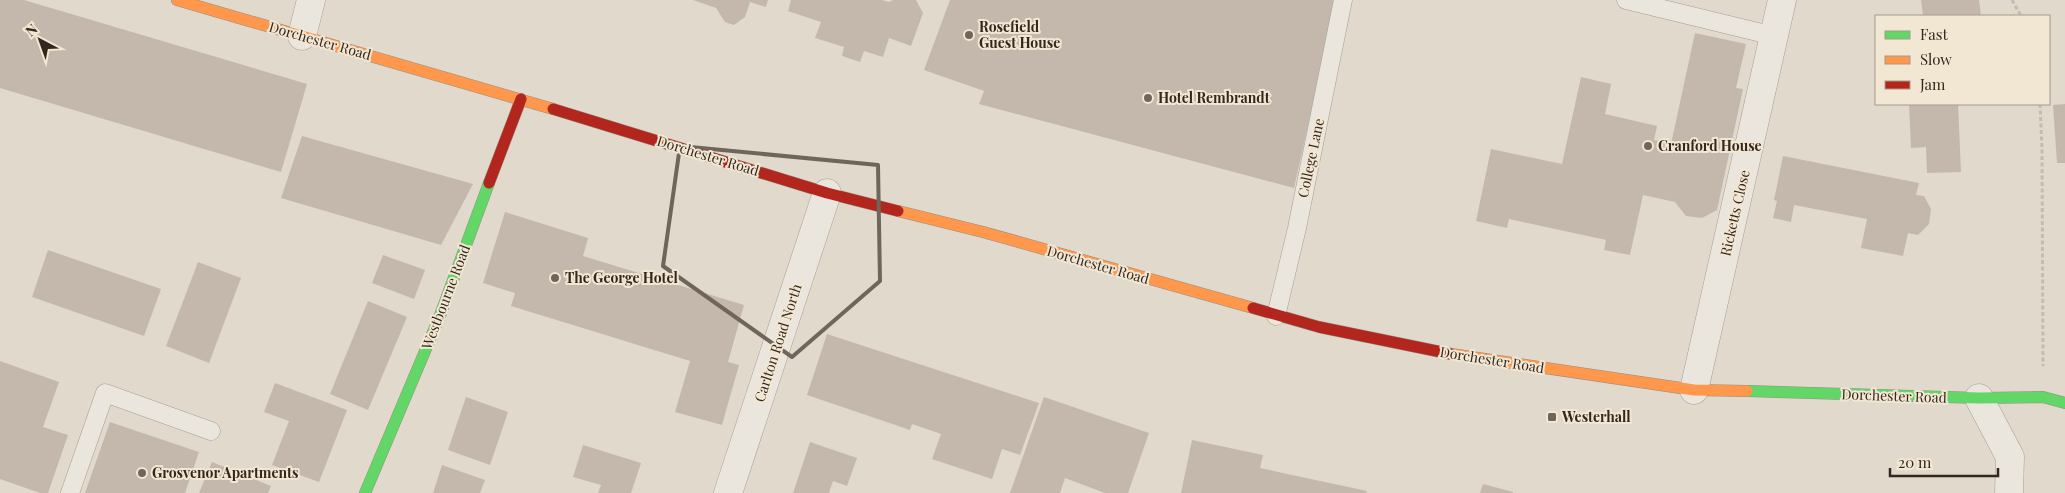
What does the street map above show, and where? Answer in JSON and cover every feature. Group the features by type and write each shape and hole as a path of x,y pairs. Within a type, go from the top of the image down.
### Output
{"main road":[{"name":"Dorchester Road","path":"177,0 521,99 827,193 983,232 1319,327 1476,359 1694,390 1979,398 2043,397 2065,402"},
{"name":"Westbourne Road","path":"364,493 376,470 440,318 521,99"},
{"name":"Dorchester Road","path":"2043,397 2058,390"}],"street":[{"path":"302,36 311,0"},
{"name":"Ricketts Close","path":"1694,390 1782,0"},
{"name":"Carlton Road North","path":"728,493 827,193"},
{"path":"1979,398 2010,457 2010,493"}],"lane":[{"name":"College Lane","path":"1276,316 1297,228 1343,0"},
{"path":"1626,0 1774,36"},
{"path":"70,493 105,393 210,431"}],"path":[{"path":"2012,0 2020,15"},
{"path":"2040,105 2042,149 2043,397"}],"highlighted area":[{"path":"680,146 878,165 880,281 792,357 663,266"}],"building":[{"path":"0,0 24,0 307,84 281,172 0,88"},
{"path":"693,0 768,0 766,7 750,2 745,17 734,25 725,22 716,8"},
{"path":"791,0 882,0 889,2 893,0 916,0 923,13 911,46 889,38 883,57 864,51 860,62 842,56 844,47 815,38 821,22 788,11"},
{"name":"Hotel Rembrandt","path":"950,0 1336,0 1294,188 979,104 984,91 924,70"},
{"path":"1921,0 1979,0 1981,15 1923,15"},
{"name":"Cranford House","path":"1695,33 1746,44 1736,88 1743,89 1717,210 1702,218 1686,216 1675,202 1643,195 1630,255 1604,250 1606,240 1509,219 1507,228 1476,221 1491,149 1562,164 1581,77 1611,84 1605,114 1657,126 1654,140 1671,144"},
{"path":"2065,104 2065,163 2057,163 2053,105"},
{"path":"1909,105 1958,105 1961,172 1927,173 1926,147 1911,148"},
{"path":"302,136 473,184 441,245 281,198"},
{"path":"1783,156 1919,183 1916,195 1924,196 1931,209 1929,224 1918,235 1908,233 1903,256 1861,248 1867,219 1794,205 1791,222 1773,218 1777,201 1774,200"},
{"path":"505,212 588,238 583,256 744,305 728,362 739,365 722,425 675,412 690,361 511,306 515,293 483,283"},
{"path":"48,250 161,289 144,336 32,297"},
{"path":"383,255 425,270 414,299 372,283"},
{"path":"198,262 241,278 209,363 166,346"},
{"path":"368,301 407,317 368,410 330,394"},
{"path":"827,334 1039,403 1020,455 1002,449 992,479 932,459 941,434 912,424 910,430 807,395"},
{"path":"0,361 59,382 43,427 68,435 48,493 40,493 0,479"},
{"path":"275,383 347,410 319,482 272,465 289,421 264,412"},
{"path":"466,397 508,412 490,465 448,450"},
{"path":"1044,397 1149,433 1128,493 1105,493 1065,478 1060,493 1010,493"},
{"name":"Grosvenor Apartments","path":"110,422 199,452 185,493 85,493"},
{"path":"1192,440 1263,455 1260,468 1367,491 1366,493 1181,493"},
{"path":"810,442 857,458 847,486 833,481 829,493 793,493"},
{"path":"583,445 641,463 631,493 598,493 601,485 573,477"},
{"path":"212,462 271,486 268,493 199,493"},
{"path":"442,465 485,480 480,493 433,493"},
{"path":"1483,484 1513,492 1513,493 1480,493"}],"traffic: fast":[{"path":"365,493 439,318 489,183"},
{"path":"1747,391 1979,398 2043,397 2065,403"}],"traffic: slow":[{"path":"177,0 553,109"},
{"path":"898,211 983,232 1253,308"},
{"path":"1451,354 1694,390 1747,391"}],"traffic: jam":[{"path":"489,183 521,99"},
{"path":"553,109 827,193 898,211"},
{"path":"1253,308 1319,327 1451,354"}],"place":[{"name":"Rosefield Guest House","path":"969,35"},
{"name":"Hotel Rembrandt","path":"1148,98"},
{"name":"Cranford House","path":"1648,146"},
{"name":"The George Hotel","path":"555,278"},
{"name":"Westerhall","path":"1552,417"},
{"name":"Grosvenor Apartments","path":"142,473"}]}
